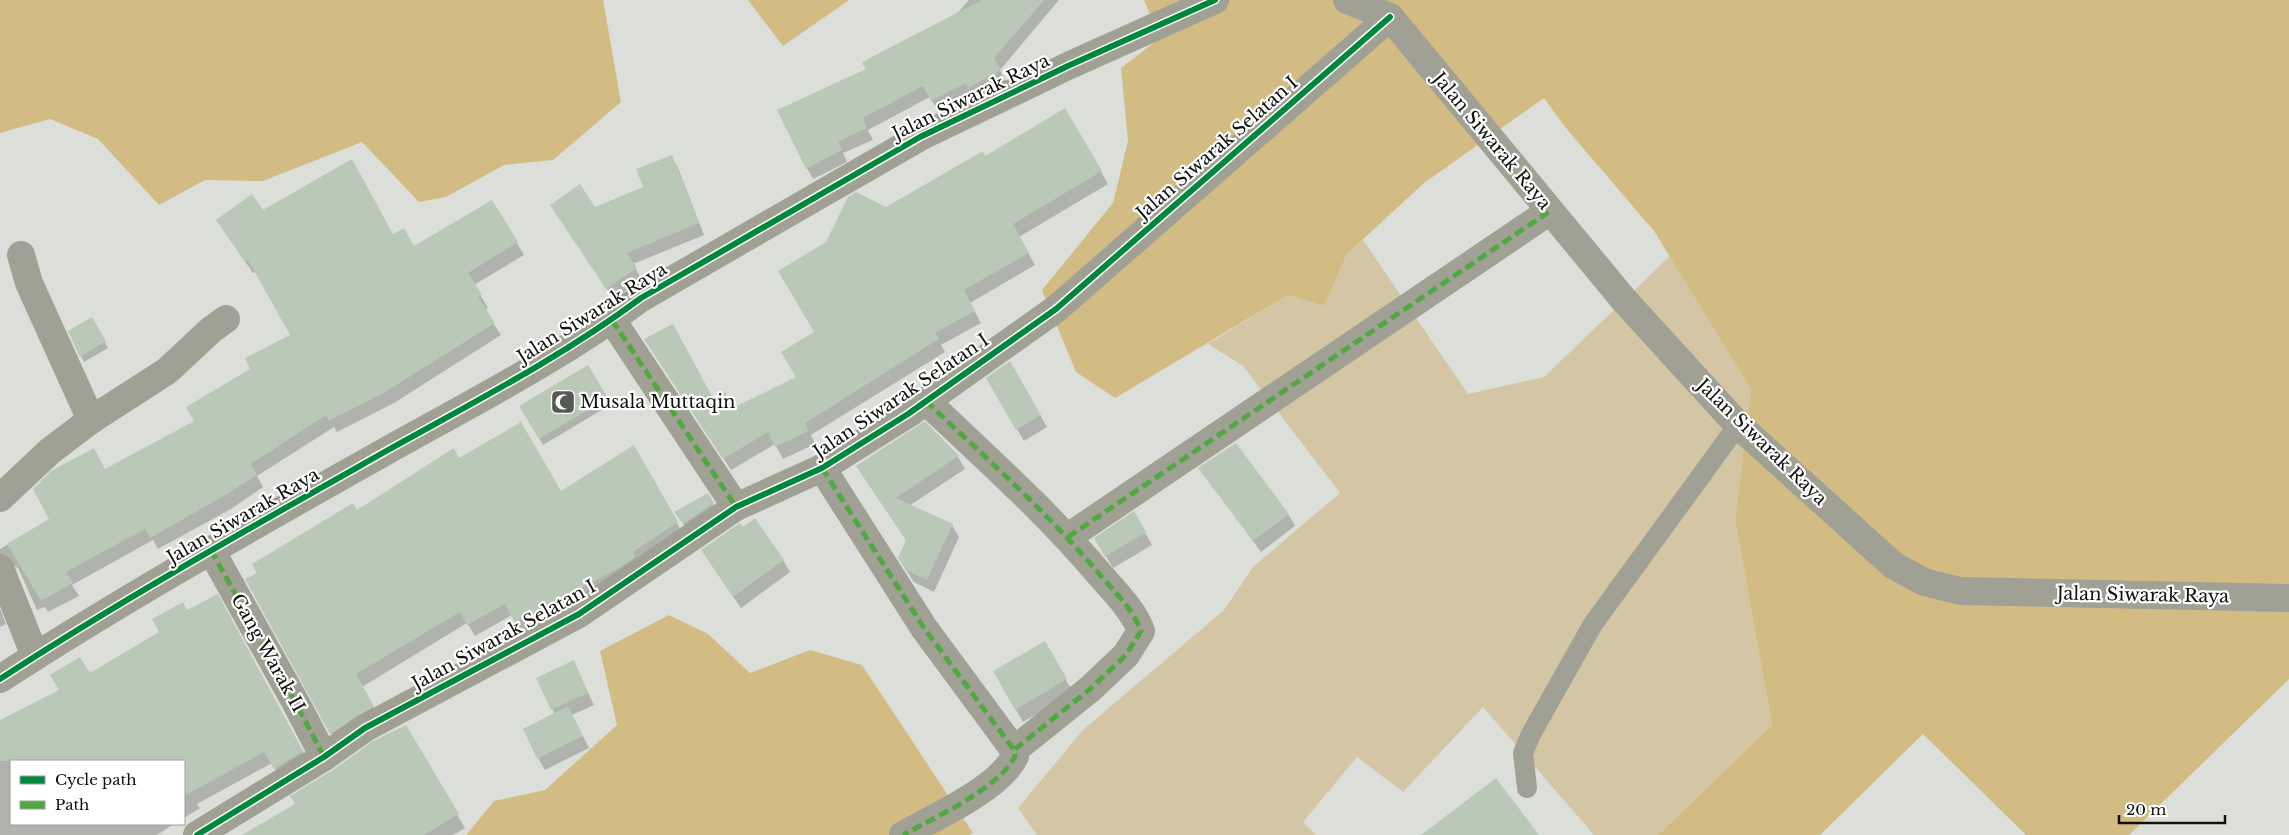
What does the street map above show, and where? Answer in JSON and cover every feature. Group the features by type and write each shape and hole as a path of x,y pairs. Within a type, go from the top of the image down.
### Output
{"street":[{"name":"Jalan Siwarak Raya","path":"0,679 88,622 211,550 503,386 612,320 641,298 920,137 1070,65 1215,0"},
{"name":"Jalan Siwarak Raya","path":"1347,0 1390,17 1624,300 1738,425 1893,565 1924,582 1960,590 2289,598"},
{"name":"Jalan Siwarak Selatan I","path":"197,835 324,757 365,728 579,614 736,508 822,468 926,401 1056,309 1390,17"},
{"path":"1068,537 1550,211"},
{"path":"20,256 29,283 90,420"},
{"path":"0,498 50,451 90,420 167,371 211,330 226,320"},
{"path":"612,320 736,508"},
{"path":"926,401 1068,537 1120,599 1138,622 1142,631 1126,655 1111,669 1014,750"},
{"path":"822,468 924,628 1014,750 1015,756 1003,775 903,835"},
{"name":"Gang Warak II","path":"211,550 324,757"},
{"path":"0,568 35,656"}],"lane":[{"path":"1527,788 1523,754 1531,734 1593,624 1738,425"}],"shaded area":[{"path":"0,0 603,0 621,102 553,160 504,165 446,197 419,202 362,142 263,181 205,180 159,205 98,139 50,119 0,133"},
{"path":"748,0 849,0 783,46"},
{"path":"1144,0 2289,0 2289,679 2129,835 2026,835 1923,734 1820,835 1658,835 1772,725 1735,520 1751,389 1654,231 1565,127 1544,98 1424,183 1347,254 1324,306 1288,295 1115,398 1076,372 1042,290 1113,203 1128,141 1121,68 1160,38"},
{"path":"1363,240 1468,394 1544,377 1670,256 1751,389 1735,520 1772,725 1658,835 1594,835 1483,707 1403,792 1357,757 1303,822 1316,835 1037,835 1018,808 1083,730 1224,610 1253,567 1340,493 1243,366 1208,344 1288,295 1324,306 1347,254"},
{"path":"669,615 708,634 750,673 810,650 862,665 973,833 970,835 466,835 494,801 545,790 617,725 600,651"}],"building":[{"path":"982,0 1044,0 994,58 1001,70 968,88 966,83 931,101 923,86 863,118 867,128 838,142 842,150 806,169 777,110 866,69 862,62"},
{"path":"1065,108 1102,171 1013,224 1029,253 964,290 975,311 935,333 939,339 805,423 809,431 775,447 768,432 723,459 644,339 673,324 713,398 725,392 733,408 796,377 781,352 814,332 778,271 826,242 848,197 856,192 886,207 983,151 985,156"},
{"path":"672,155 699,223 627,253 637,268 606,289 550,205 580,184 595,207 643,187 636,169"},
{"path":"352,159 393,234 404,228 414,246 492,200 518,242 468,273 482,295 478,297 495,323 387,391 329,421 326,415 251,464 257,475 224,496 150,538 145,529 66,572 73,583 41,601 7,544 49,519 33,489 51,471 94,448 105,469 194,421 186,407 250,369 245,358 290,335 248,260 245,262 216,220 252,194 263,210"},
{"path":"92,317 106,341 80,357 68,331"},
{"path":"1010,361 1041,415 1016,430 986,378"},
{"name":"Musala Muttaqin","path":"588,365 608,398 539,439 519,406"},
{"path":"925,421 959,456 896,498 953,524 927,580 906,570 898,558 906,540 856,466"},
{"path":"521,422 561,491 634,445 678,522 633,552 635,557 619,568 515,623 505,604 467,625 460,612 356,674 374,706 330,734 245,579 257,573 252,564 353,503 357,510 454,448 459,458"},
{"path":"1236,443 1289,514 1253,541 1198,468"},
{"path":"708,493 714,503 683,524 674,512"},
{"path":"1134,511 1146,532 1105,557 1094,538"},
{"path":"755,518 784,560 733,597 701,550 740,523 743,527"},
{"path":"218,594 303,751 274,769 264,752 185,795 185,760 0,761 0,720 59,690 50,675 80,657 90,673 159,632 152,619 183,602 187,610"},
{"path":"1045,641 1067,679 1015,710 993,671"},
{"path":"574,660 588,693 551,710 536,678"},
{"path":"568,706 583,736 537,759 523,729"},
{"path":"406,725 459,814 424,835 242,835 295,804 290,796 333,770 373,741"},
{"path":"1496,778 1539,835 1421,835"}],"marked path":[{"path":"1068,537 1550,211"},
{"path":"612,320 736,507"},
{"path":"926,401 1060,530 1124,602 1134,616 1141,631 1126,655 1090,689 1014,750"},
{"path":"822,468 924,628 1014,750 1015,756 996,779 949,811 903,835"},
{"path":"211,550 324,757"}],"cycle path":[{"path":"0,679 144,590 290,505 517,378 580,340 641,298 920,137 1070,65 1215,0"},
{"path":"197,835 324,757 365,728 579,614 736,507 822,468 908,414 1056,309 1390,17"}],"place":[{"name":"Musala Muttaqin","path":"563,402"}]}
